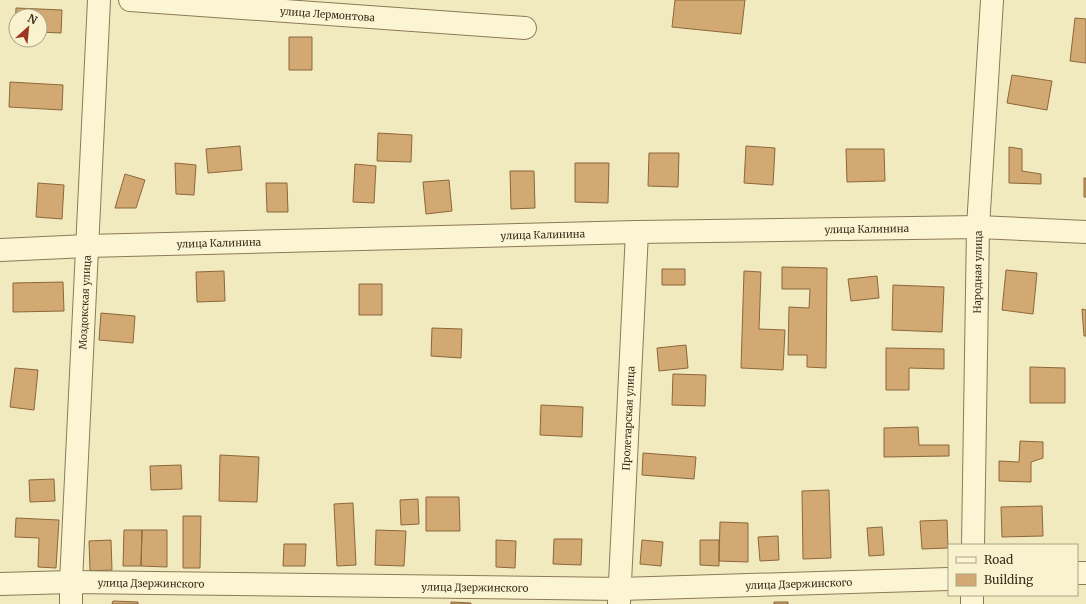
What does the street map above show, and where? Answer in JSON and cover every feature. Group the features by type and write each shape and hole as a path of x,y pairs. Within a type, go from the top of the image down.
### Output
{"street":[{"name":"Моздокская улица","path":"71,604 99,0"},
{"name":"улица Лермонтова","path":"130,0 525,28"},
{"name":"Народная улица","path":"973,544 978,227 992,0"},
{"name":"улица Калинина","path":"0,250 87,246 637,232 978,227 1086,232"},
{"name":"Пролетарская улица","path":"619,596 637,232"},
{"name":"улица Дзержинского","path":"0,584 71,582 619,596 948,579"}],"building":[{"path":"675,0 745,0 741,34 672,27"},
{"path":"48,9 62,10 61,33 48,32"},
{"path":"1075,18 1086,19 1086,63 1070,61"},
{"path":"289,37 312,37 312,70 289,70"},
{"path":"1012,75 1052,81 1047,110 1007,103"},
{"path":"10,82 63,85 62,110 9,107"},
{"path":"378,133 412,135 411,162 377,161"},
{"path":"240,146 242,170 208,173 206,149"},
{"path":"746,146 775,148 773,185 744,183"},
{"path":"1009,147 1022,149 1022,171 1041,174 1041,184 1009,183"},
{"path":"846,149 884,149 885,181 847,182"},
{"path":"649,153 679,153 678,187 648,186"},
{"path":"175,163 196,165 194,195 176,194"},
{"path":"575,163 609,163 608,203 575,202"},
{"path":"355,164 376,166 374,203 353,202"},
{"path":"510,171 534,171 535,208 511,209"},
{"path":"125,174 145,180 136,208 115,208"},
{"path":"1084,178 1086,178 1086,197 1084,197"},
{"path":"449,180 452,211 426,214 423,182"},
{"path":"38,183 64,185 62,219 36,217"},
{"path":"266,183 287,183 288,212 267,212"},
{"path":"782,267 827,268 826,368 807,367 807,355 788,355 789,307 809,308 810,289 782,289"},
{"path":"662,269 685,269 685,285 662,285"},
{"path":"1006,270 1037,273 1033,314 1002,310"},
{"path":"224,271 225,301 197,302 196,272"},
{"path":"744,271 761,272 759,329 785,330 783,370 741,368"},
{"path":"877,276 879,298 851,301 848,279"},
{"path":"63,282 64,311 13,312 13,283"},
{"path":"359,284 382,284 382,315 359,315"},
{"path":"893,285 944,287 942,332 892,330"},
{"path":"1082,309 1086,310 1086,336 1084,336"},
{"path":"101,313 135,316 133,343 99,340"},
{"path":"432,328 462,329 461,358 431,356"},
{"path":"686,345 688,368 659,371 657,348"},
{"path":"886,348 944,349 944,369 909,368 909,390 886,390"},
{"path":"1030,367 1065,368 1065,403 1030,403"},
{"path":"15,368 38,370 34,410 10,407"},
{"path":"673,374 706,375 705,406 672,405"},
{"path":"541,405 583,407 582,437 540,435"},
{"path":"918,427 919,445 949,445 949,456 884,457 884,428"},
{"path":"1020,441 1043,442 1043,458 1031,462 1031,482 999,481 999,461 1019,462"},
{"path":"643,453 696,457 694,479 642,475"},
{"path":"220,455 259,457 257,502 219,501"},
{"path":"181,465 182,489 151,490 150,466"},
{"path":"54,479 55,501 30,502 29,480"},
{"path":"829,490 831,558 803,559 802,491"},
{"path":"426,497 459,497 460,531 426,531"},
{"path":"418,499 419,524 401,525 400,500"},
{"path":"353,503 356,565 337,566 334,504"},
{"path":"1042,506 1043,536 1002,537 1001,507"},
{"path":"183,516 201,516 200,568 183,568"},
{"path":"16,518 59,520 56,568 38,567 39,538 15,537"},
{"path":"947,520 948,548 922,549 920,521"},
{"path":"720,522 748,523 748,562 719,561"},
{"path":"882,527 884,555 869,556 867,528"},
{"path":"124,530 142,530 141,566 123,566"},
{"path":"142,530 167,530 167,567 141,566"},
{"path":"376,530 406,531 404,566 375,565"},
{"path":"778,536 779,560 760,561 758,537"},
{"path":"554,539 582,539 581,565 553,564"},
{"path":"111,540 112,570 90,571 89,541"},
{"path":"496,540 516,541 515,568 496,567"},
{"path":"642,540 663,542 661,566 640,564"},
{"path":"700,540 719,540 719,566 700,565"},
{"path":"284,544 306,544 305,566 283,566"},
{"path":"113,601 138,602 138,604 112,604"},
{"path":"451,602 471,603 471,604 451,604"},
{"path":"774,602 788,602 788,604 774,604"}]}
